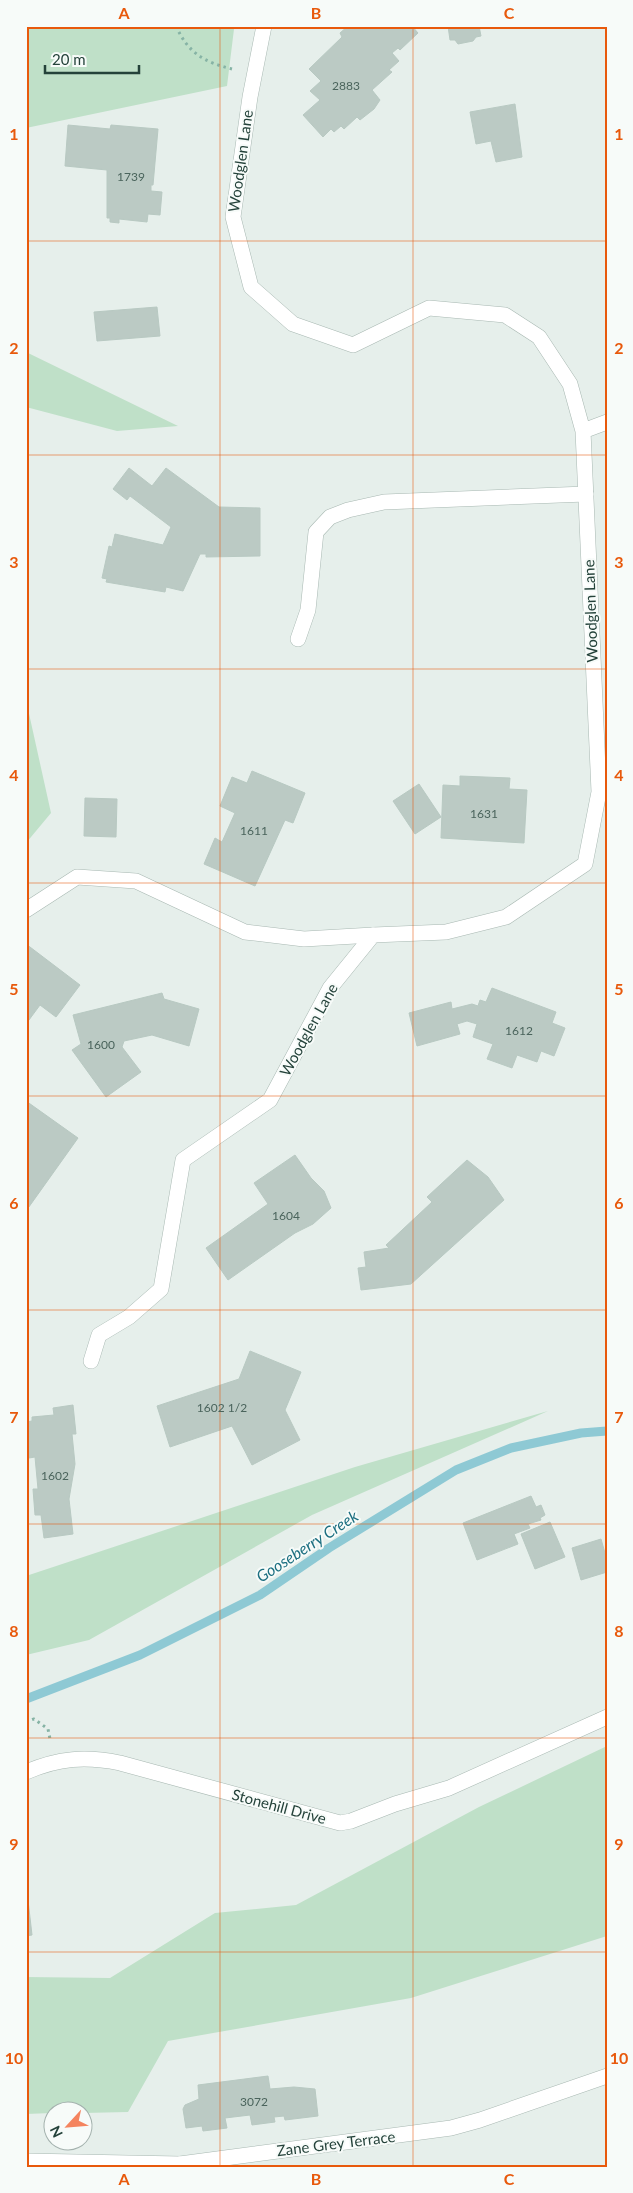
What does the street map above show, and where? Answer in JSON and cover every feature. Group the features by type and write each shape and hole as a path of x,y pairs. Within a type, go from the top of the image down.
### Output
{"street":[{"name":"Woodglen Lane","path":"91,1361 99,1335 129,1318 161,1289 184,1160 270,1100 330,988 373,935 446,932 506,917 585,864 603,792 583,431 570,384 539,337 505,315 430,308 353,345 294,324 251,287 233,217 254,75 264,26"},
{"path":"583,431 607,422"},
{"path":"298,639 308,610 316,532 330,517 348,510 384,502 586,494"},
{"path":"26,910 77,877 136,881 245,932 304,939 373,935"},
{"name":"Stonehill Drive","path":"26,1772 54,1762 93,1758 120,1763 340,1823 450,1788 607,1718"},
{"name":"Zane Grey Terrace","path":"26,2162 180,2164 451,2128 480,2120 607,2076"}],"path":[{"path":"176,26 182,40 201,59 254,75"},
{"path":"26,1722 34,1719 48,1730 54,1762"}],"green space":[{"path":"26,26 232,26 234,29 227,86 26,128"},
{"path":"26,352 178,426 117,431 26,407"},
{"path":"26,700 51,813 26,843"},
{"path":"548,1411 312,1515 89,1640 26,1655 26,1576 355,1467"},
{"path":"607,1746 607,1936 411,1998 168,2041 128,2112 92,2113 92,2100 42,2100 42,2113 26,2114 26,1977 110,1978 215,1913 296,1905 479,1807"}],"building":[{"path":"348,26 412,26 418,33 400,50 398,48 392,53 399,61 389,70 392,72 372,90 380,100 374,109 360,120 357,117 344,129 341,126 334,132 331,129 323,137 303,115 320,100 310,91 321,81 309,69 342,37 340,33"},
{"path":"448,26 479,26 481,36 476,37 473,41 458,44 455,40 450,40"},
{"path":"515,104 522,157 496,162 491,141 476,144 470,112"},
{"path":"68,125 110,129 111,125 158,129 151,191 162,192 160,215 148,214 147,222 119,219 119,223 110,222 110,218 107,218 107,170 65,166"},
{"path":"157,307 160,336 97,341 94,312"},
{"path":"129,468 152,486 166,468 219,507 260,508 260,556 206,557 206,554 200,554 183,591 166,587 165,592 106,582 107,579 102,578 109,546 112,547 115,534 163,545 171,527 130,496 127,500 113,489"},
{"path":"252,771 305,793 293,823 285,820 255,886 204,864 215,838 222,842 235,813 220,806 232,777 247,783"},
{"path":"460,776 510,778 509,789 527,790 524,843 441,838 443,785 460,786"},
{"path":"419,784 441,817 415,834 393,801"},
{"path":"85,798 117,799 116,837 84,836"},
{"path":"26,944 80,985 56,1017 40,1005 26,1024"},
{"path":"492,988 556,1012 552,1023 565,1028 554,1056 541,1051 537,1062 517,1055 512,1068 487,1059 493,1044 473,1037 477,1024 467,1021 457,1024 460,1034 417,1046 409,1013 451,1002 452,1009 472,1004 478,1006 480,1000 486,1002"},
{"path":"162,993 164,999 199,1009 189,1046 152,1035 124,1041 122,1047 141,1072 106,1097 72,1050 81,1044 73,1015"},
{"path":"26,1101 78,1138 26,1211"},
{"path":"295,1155 311,1178 324,1191 331,1208 313,1224 295,1233 228,1280 206,1248 268,1204 254,1183"},
{"path":"467,1160 488,1177 504,1200 411,1284 361,1290 358,1268 366,1267 364,1252 389,1248 386,1245 432,1202 427,1197"},
{"path":"250,1351 301,1372 285,1410 300,1440 252,1465 232,1426 170,1447 157,1406 239,1379"},
{"path":"73,1405 76,1434 72,1434 75,1464 69,1499 73,1534 44,1538 41,1515 35,1515 33,1489 38,1489 35,1457 29,1458 26,1422 32,1421 32,1417 54,1415 53,1408"},
{"path":"531,1496 536,1507 541,1505 545,1515 540,1518 541,1520 528,1524 530,1528 514,1534 518,1544 477,1560 463,1523"},
{"path":"550,1522 565,1557 535,1569 521,1534"},
{"path":"601,1539 607,1560 607,1572 581,1580 572,1548"},
{"path":"26,1883 32,1935 26,1936"},
{"path":"268,2076 270,2089 294,2087 315,2089 318,2116 285,2120 284,2116 274,2117 275,2122 252,2125 250,2115 225,2118 227,2128 203,2131 202,2126 186,2128 183,2109 185,2105 199,2099 198,2085"}],"waterway":[{"name":"Gooseberry Creek","path":"26,1699 140,1655 260,1595 329,1548 456,1470 511,1448 581,1433 607,1431"}]}
